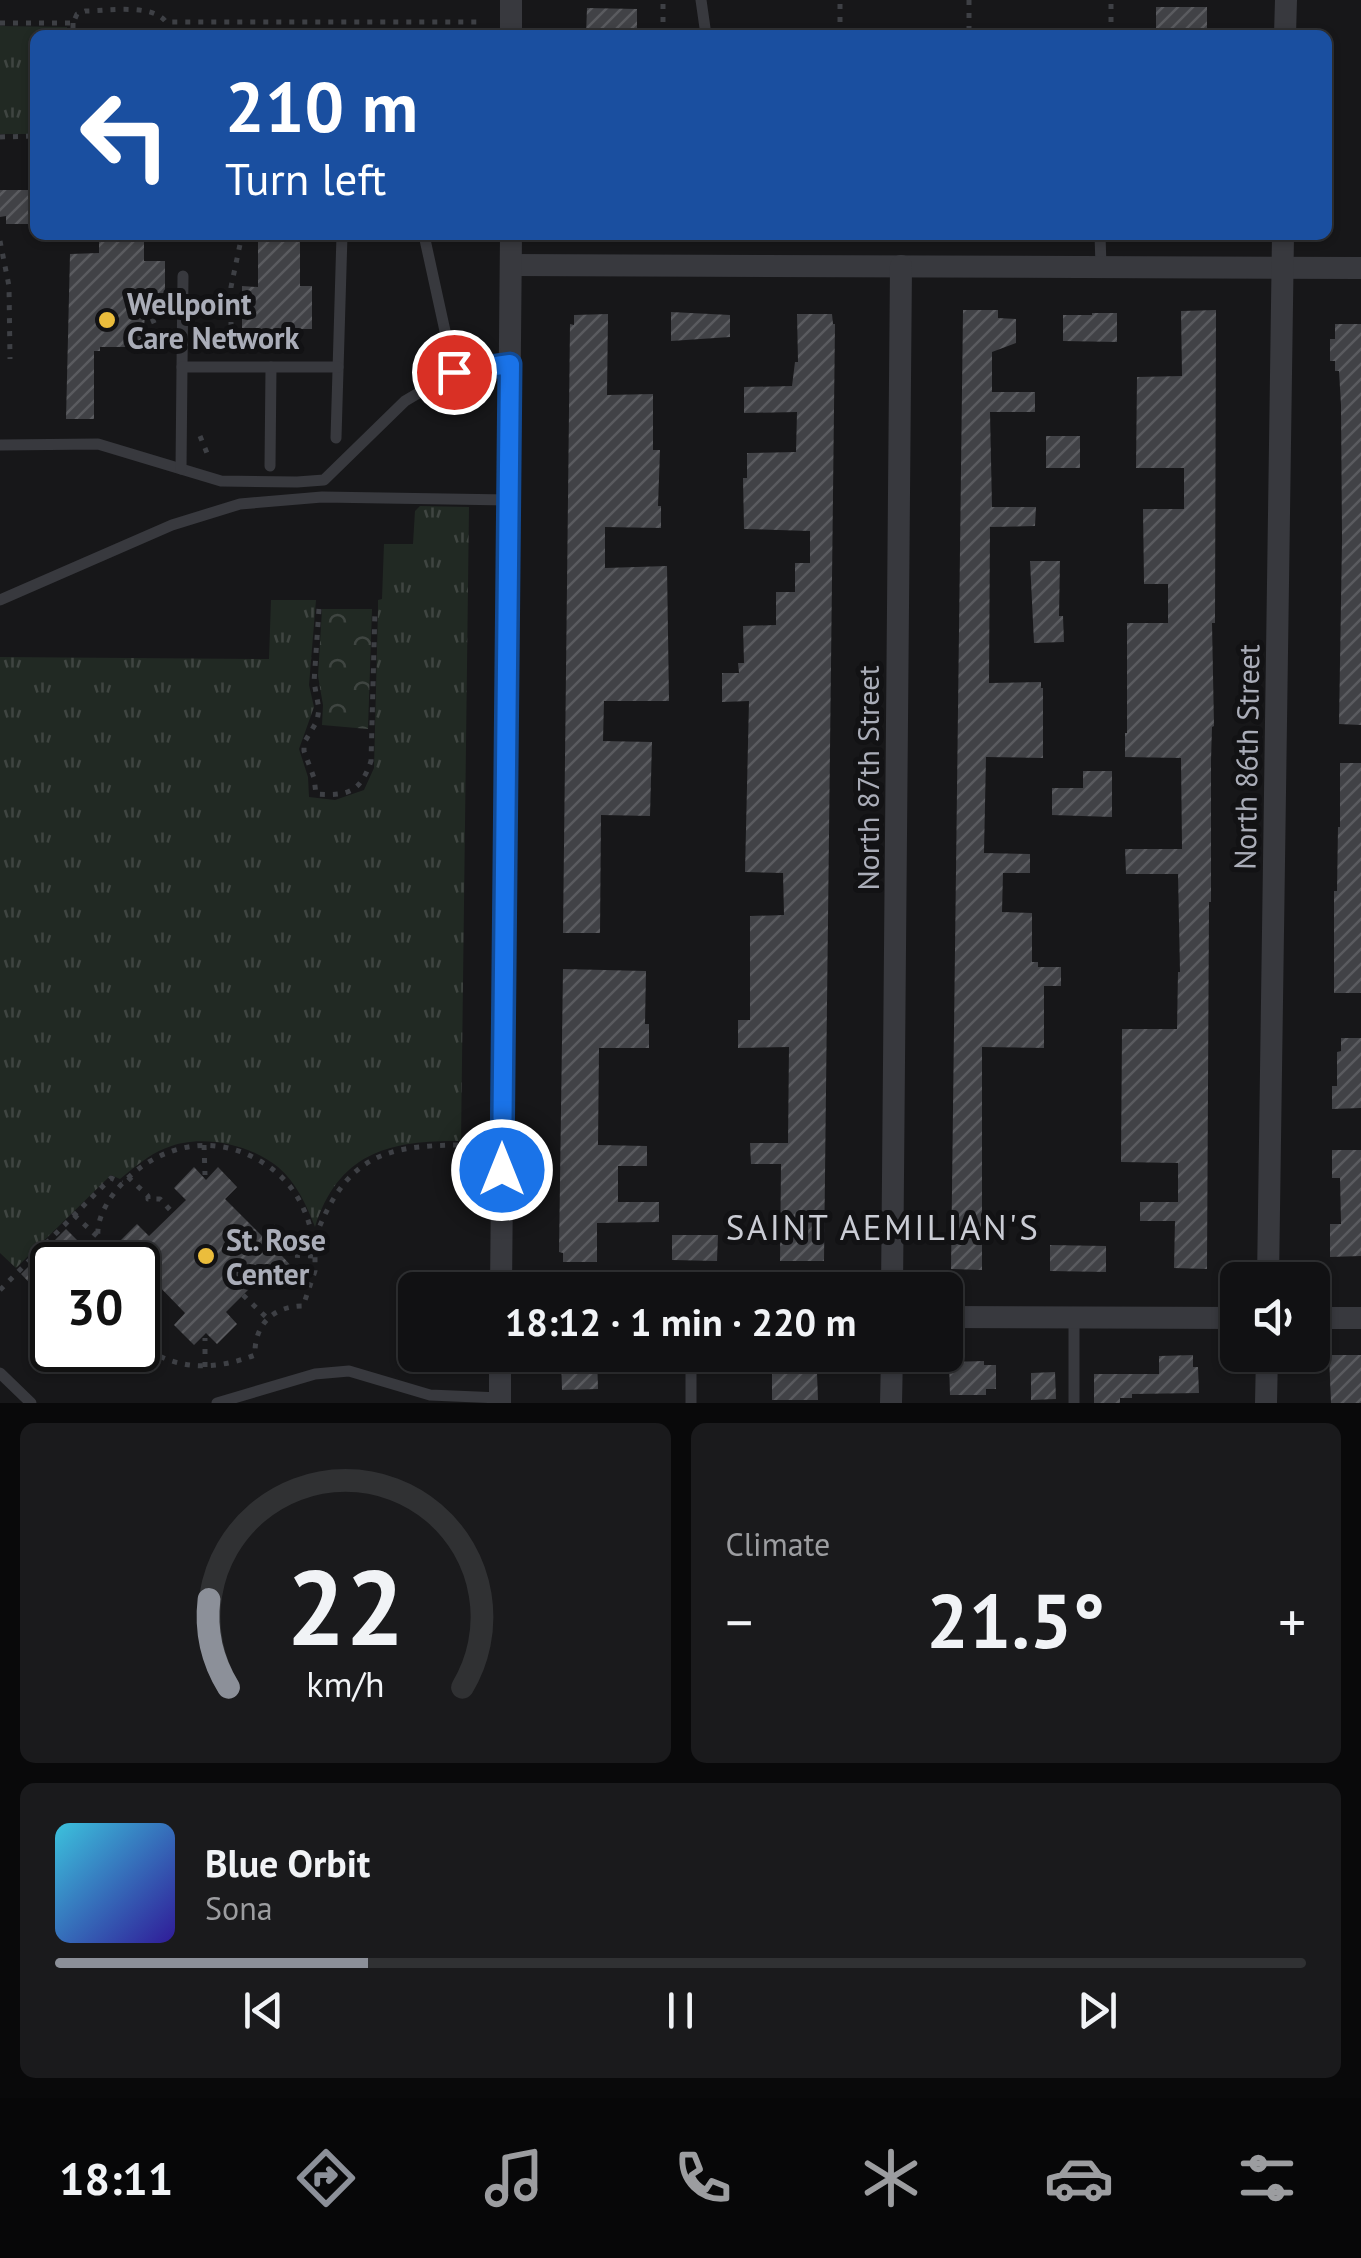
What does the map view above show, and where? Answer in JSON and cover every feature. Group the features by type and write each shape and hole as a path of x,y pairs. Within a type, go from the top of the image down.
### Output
{"street":[{"path":"511,0 511,30"},
{"path":"1286,0 1286,30"},
{"path":"501,1272 511,240"},
{"name":"North 86th Street","path":"1268,1262 1284,240"},
{"path":"511,265 1361,268"},
{"name":"North 87th Street","path":"892,1272 901,266"},
{"path":"963,1316 1220,1318"},
{"path":"1330,1318 1361,1318"},
{"path":"500,1372 500,1400"},
{"path":"892,1372 892,1403"},
{"path":"1266,1403 1267,1372"}],"lane":[{"path":"701,0 705,30"},
{"path":"336,438 342,240"},
{"path":"425,240 454,372"},
{"path":"1100,240 1100,266"},
{"path":"181,469 183,276"},
{"path":"0,445 98,444 221,481 324,480 405,401 454,372 510,364"},
{"path":"270,466 271,367"},
{"path":"182,368 338,367"},
{"path":"0,600 172,525 240,504 322,497 509,500"},
{"path":"1074,1317 1074,1403"},
{"path":"217,1403 315,1374 349,1372 430,1395 500,1400"},
{"path":"690,1372 690,1403"},
{"path":"0,1373 31,1403"}],"path":[{"path":"663,30 664,0"},
{"path":"840,0 840,30"},
{"path":"969,0 969,30"},
{"path":"1111,0 1111,30"},
{"path":"73,30 77,14 85,11 150,10 166,22 166,30"},
{"path":"166,22 480,22"},
{"path":"0,23 72,23"},
{"path":"0,137 30,136"},
{"path":"230,356 230,287 241,240"},
{"path":"0,241 9,286 10,360"},
{"path":"319,609 314,682 317,721 304,743 304,752 316,794 336,795 352,791 365,779 372,761 375,610"},
{"path":"204,1145 205,1175"},
{"path":"98,1242 105,1208 122,1183 157,1157 178,1149 204,1145 240,1151 272,1169 302,1204 315,1256 315,1272 303,1306 290,1306 266,1318 255,1343 255,1355 230,1364 205,1367 160,1356"},
{"path":"314,1240 340,1184 358,1168 395,1150 422,1145 466,1146"},
{"path":"128,1177 148,1199 160,1199 173,1213"},
{"path":"0,1290 112,1178 122,1183"},
{"path":"74,1215 97,1236"},
{"path":"288,1255 315,1256"},
{"path":"243,1294 266,1318"},
{"path":"205,1338 205,1367"}],"green space":[{"path":"0,26 67,27 30,30 30,134 0,134"},
{"path":"420,506 469,507 461,1141 412,1143 370,1156 338,1182 315,1227 296,1187 267,1159 224,1143 179,1144 153,1154 120,1179 111,1175 43,1242 30,1242 30,1254 16,1268 0,1253 0,657 269,659 271,600 316,600 309,685 314,707 299,749 308,777 309,797 335,800 364,790 374,768 378,600 382,599 384,544 413,544 415,511"},
{"path":"322,609 372,609 368,729 322,725 318,676"}],"building":[{"path":"1156,7 1207,7 1207,30 1156,30"},
{"path":"587,8 637,9 637,30 586,30"},
{"path":"0,190 30,190 30,224 6,224 6,216 0,217"},
{"name":"Wellpoint Care Network","path":"99,240 144,240 144,261 165,261 165,293 145,293 144,347 100,347 100,351 94,351 94,419 66,419 70,254 99,253"},
{"name":"Wellpoint Care Network","path":"258,240 300,240 300,286 312,286 312,329 296,329 296,340 258,340 258,328 242,328 242,286 258,287"},
{"path":"963,310 998,310 998,318 1016,319 1016,343 992,352 992,392 1035,392 1035,412 990,412 992,507 1036,507 1035,526 990,527 989,683 1041,682 1043,758 986,757 984,853 1030,854 1030,873 1003,873 1002,912 1032,913 1032,962 1038,962 1038,967 1061,967 1061,986 1044,986 1044,1048 982,1047 982,1270 951,1269"},
{"path":"1216,310 1207,1269 1174,1268 1175,1221 1140,1221 1140,1202 1178,1202 1178,1163 1121,1162 1122,1029 1177,1029 1180,972 1178,874 1126,874 1125,849 1182,849 1181,758 1125,757 1127,623 1168,623 1168,584 1144,584 1143,509 1184,509 1184,468 1136,468 1137,377 1182,376 1181,311"},
{"path":"671,312 730,315 730,337 671,341"},
{"path":"1117,313 1117,342 1063,341 1063,315"},
{"path":"608,314 607,395 653,394 653,450 660,450 661,528 605,527 605,568 667,566 669,701 604,701 603,741 652,742 650,816 601,815 600,933 563,933 570,324 574,325 574,315"},
{"path":"797,314 832,314 835,324 824,1261 780,1261 781,1164 751,1164 750,1143 788,1143 789,1047 738,1048 738,1020 750,1020 750,916 784,915 783,873 745,872 749,701 722,702 722,673 739,673 738,663 744,663 743,626 776,625 776,592 795,592 795,563 810,563 810,531 744,529 743,478 747,478 747,453 796,452 797,412 744,413 744,387 792,386 798,362"},
{"path":"1335,324 1361,324 1361,725 1339,724 1341,405 1339,371 1335,371 1335,361 1330,361"},
{"path":"1046,436 1080,436 1080,468 1046,468"},
{"path":"1030,561 1060,561 1059,616 1063,616 1064,642 1034,643"},
{"path":"1340,763 1361,763 1361,993 1334,993"},
{"path":"1083,771 1112,771 1112,817 1052,815 1052,788 1083,788"},
{"path":"563,969 646,971 645,1024 649,1024 649,1048 599,1048 598,1145 647,1146 647,1166 618,1166 618,1202 659,1202 659,1222 597,1223 597,1262 563,1262 563,1253 559,1252"},
{"path":"1341,1038 1361,1038 1361,1108 1332,1109"},
{"path":"1332,1150 1361,1150 1361,1256 1330,1257 1330,1224 1341,1224 1340,1178 1332,1178"},
{"name":"St. Rose Center","path":"194,1167 206,1180 218,1167 237,1187 225,1199 262,1236 274,1224 294,1244 282,1256 294,1269 275,1288 262,1276 226,1312 237,1324 217,1344 206,1333 194,1345 174,1325 185,1313 160,1287 160,1242 119,1242 137,1224 149,1236 186,1200 174,1188"},
{"name":"St. Rose Center","path":"66,1229 79,1242 53,1242"},
{"path":"672,1235 718,1235 717,1261 672,1260"},
{"path":"1050,1245 1106,1246 1106,1272 1050,1271"},
{"name":"St. Rose Center","path":"30,1265 30,1283 21,1274"},
{"path":"1193,1355 1193,1367 1198,1367 1199,1393 1132,1394 1132,1398 1120,1398 1120,1403 1094,1403 1094,1374 1159,1374 1159,1356"},
{"path":"1330,1355 1361,1355 1361,1403 1331,1403"},
{"path":"963,1362 996,1365 996,1389 986,1389 986,1395 950,1395 949,1372 963,1372"},
{"path":"561,1372 597,1372 598,1389 562,1390"},
{"path":"772,1372 817,1373 818,1400 772,1400"},
{"path":"1055,1372 1056,1399 1031,1400 1031,1373"}],"place":[{"name":"Wellpoint Care Network","path":"107,320"},
{"name":"St. Rose Center","path":"206,1256"}],"district":[{"name":"SAINT AEMILIAN'S","path":"883,1227"}],"route":[{"path":"454,372 510,364 502,1170"}]}
